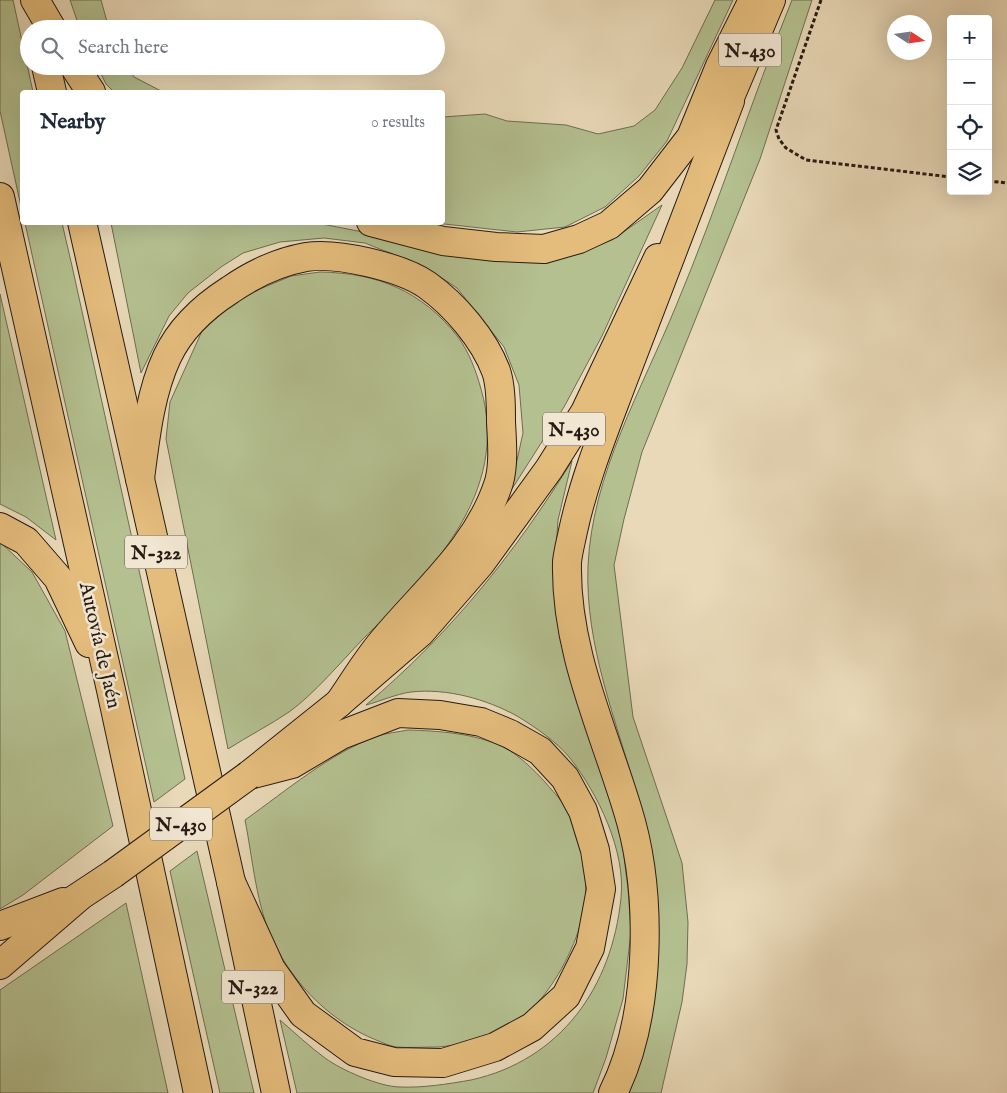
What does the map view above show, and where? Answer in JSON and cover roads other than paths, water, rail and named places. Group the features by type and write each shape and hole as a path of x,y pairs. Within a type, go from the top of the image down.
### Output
{"highway":[{"path":"33,0 36,20"},
{"path":"33,0 46,20"},
{"path":"382,225 443,241 496,247 544,249 579,239 609,225 650,190 691,137 720,66 752,0"},
{"name":"N-430","path":"0,949 113,874 249,774 339,703 420,633 480,564 549,469 586,412 730,101 771,0"},
{"path":"48,75 52,90"},
{"path":"80,75 90,90"},
{"path":"613,1093 622,1075 637,1015 646,955 644,908 640,863 628,810 593,709 568,611 567,558 578,509 604,432 730,101"},
{"name":"Autovía de Jaén","path":"0,197 111,690 198,1093"},
{"name":"N-322","path":"83,225 276,1093"},
{"path":"140,479 148,419 167,357 190,323 217,298 246,279 280,263 309,256 342,257 384,266 426,284 455,310 479,340 496,372 501,413 502,450 499,481 484,515 463,552 380,643 339,703"},
{"path":"0,527 26,541 58,578 111,690"},
{"path":"230,882 271,968 303,1014 355,1052 394,1062 443,1063 495,1047 532,1026 566,996 590,948 601,889 595,850 583,811 565,778 540,751 510,734 481,722 440,715 398,713 341,735 292,764 249,774"},
{"path":"0,926 79,897"},
{"path":"0,966 79,897"}]}
